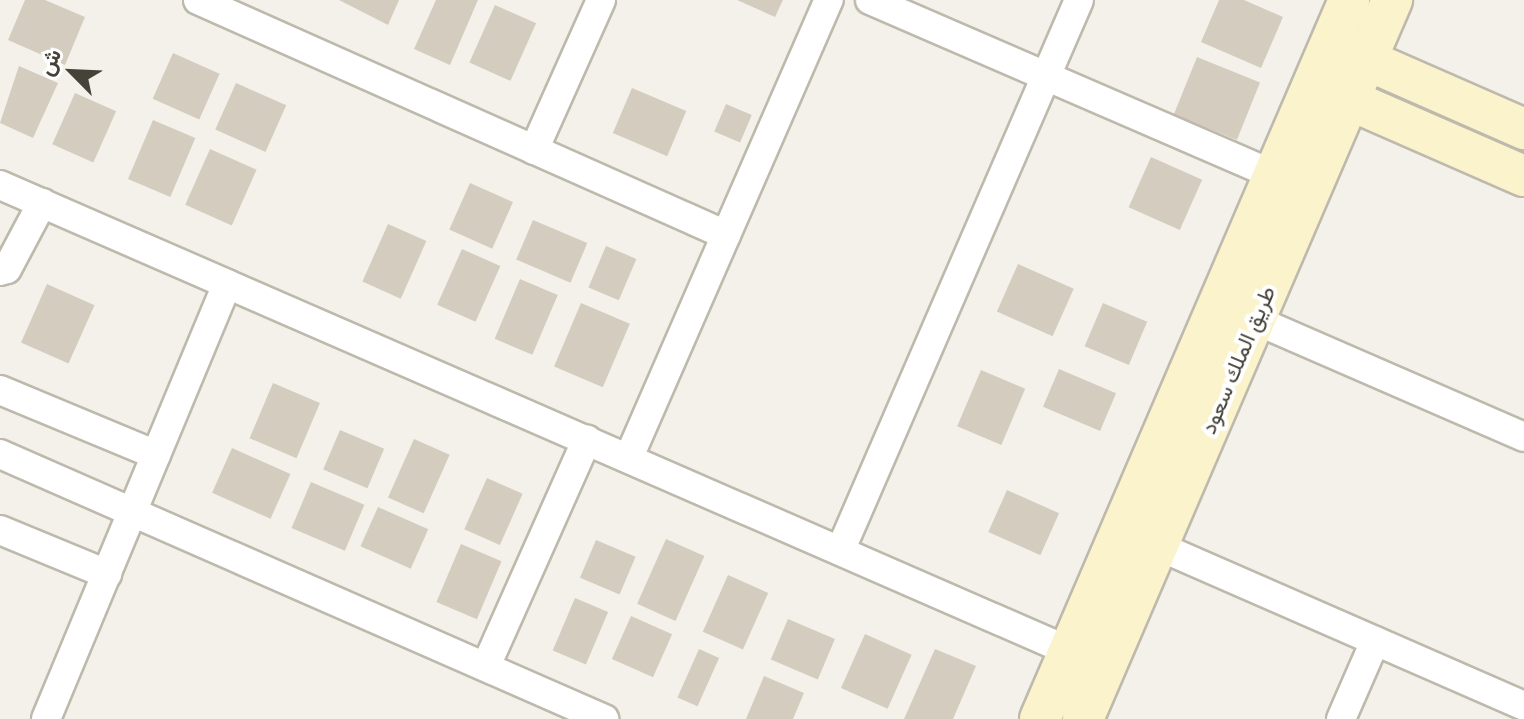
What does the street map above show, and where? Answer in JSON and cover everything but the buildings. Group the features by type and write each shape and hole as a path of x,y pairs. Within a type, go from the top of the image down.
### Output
{"main road":[{"name":"طريق الملك سعود","path":"1040,719 1349,0"},
{"name":"طريق الملك سعود","path":"1083,719 1392,0"},
{"path":"1330,44 1524,129"},
{"path":"1313,83 1524,176"}],"street":[{"path":"198,0 726,235"},
{"path":"534,150 601,0"},
{"path":"629,457 829,0"},
{"path":"870,0 1274,175"},
{"path":"841,549 1079,0"},
{"path":"0,185 1069,651"},
{"path":"0,271 7,269 42,203"},
{"path":"46,719 227,284"},
{"path":"1255,320 1524,437"},
{"path":"0,390 156,455"},
{"path":"486,666 587,439"},
{"path":"0,454 134,510 604,719"},
{"path":"0,530 107,574"},
{"path":"1158,546 1524,706"},
{"path":"1341,719 1375,641"}]}
